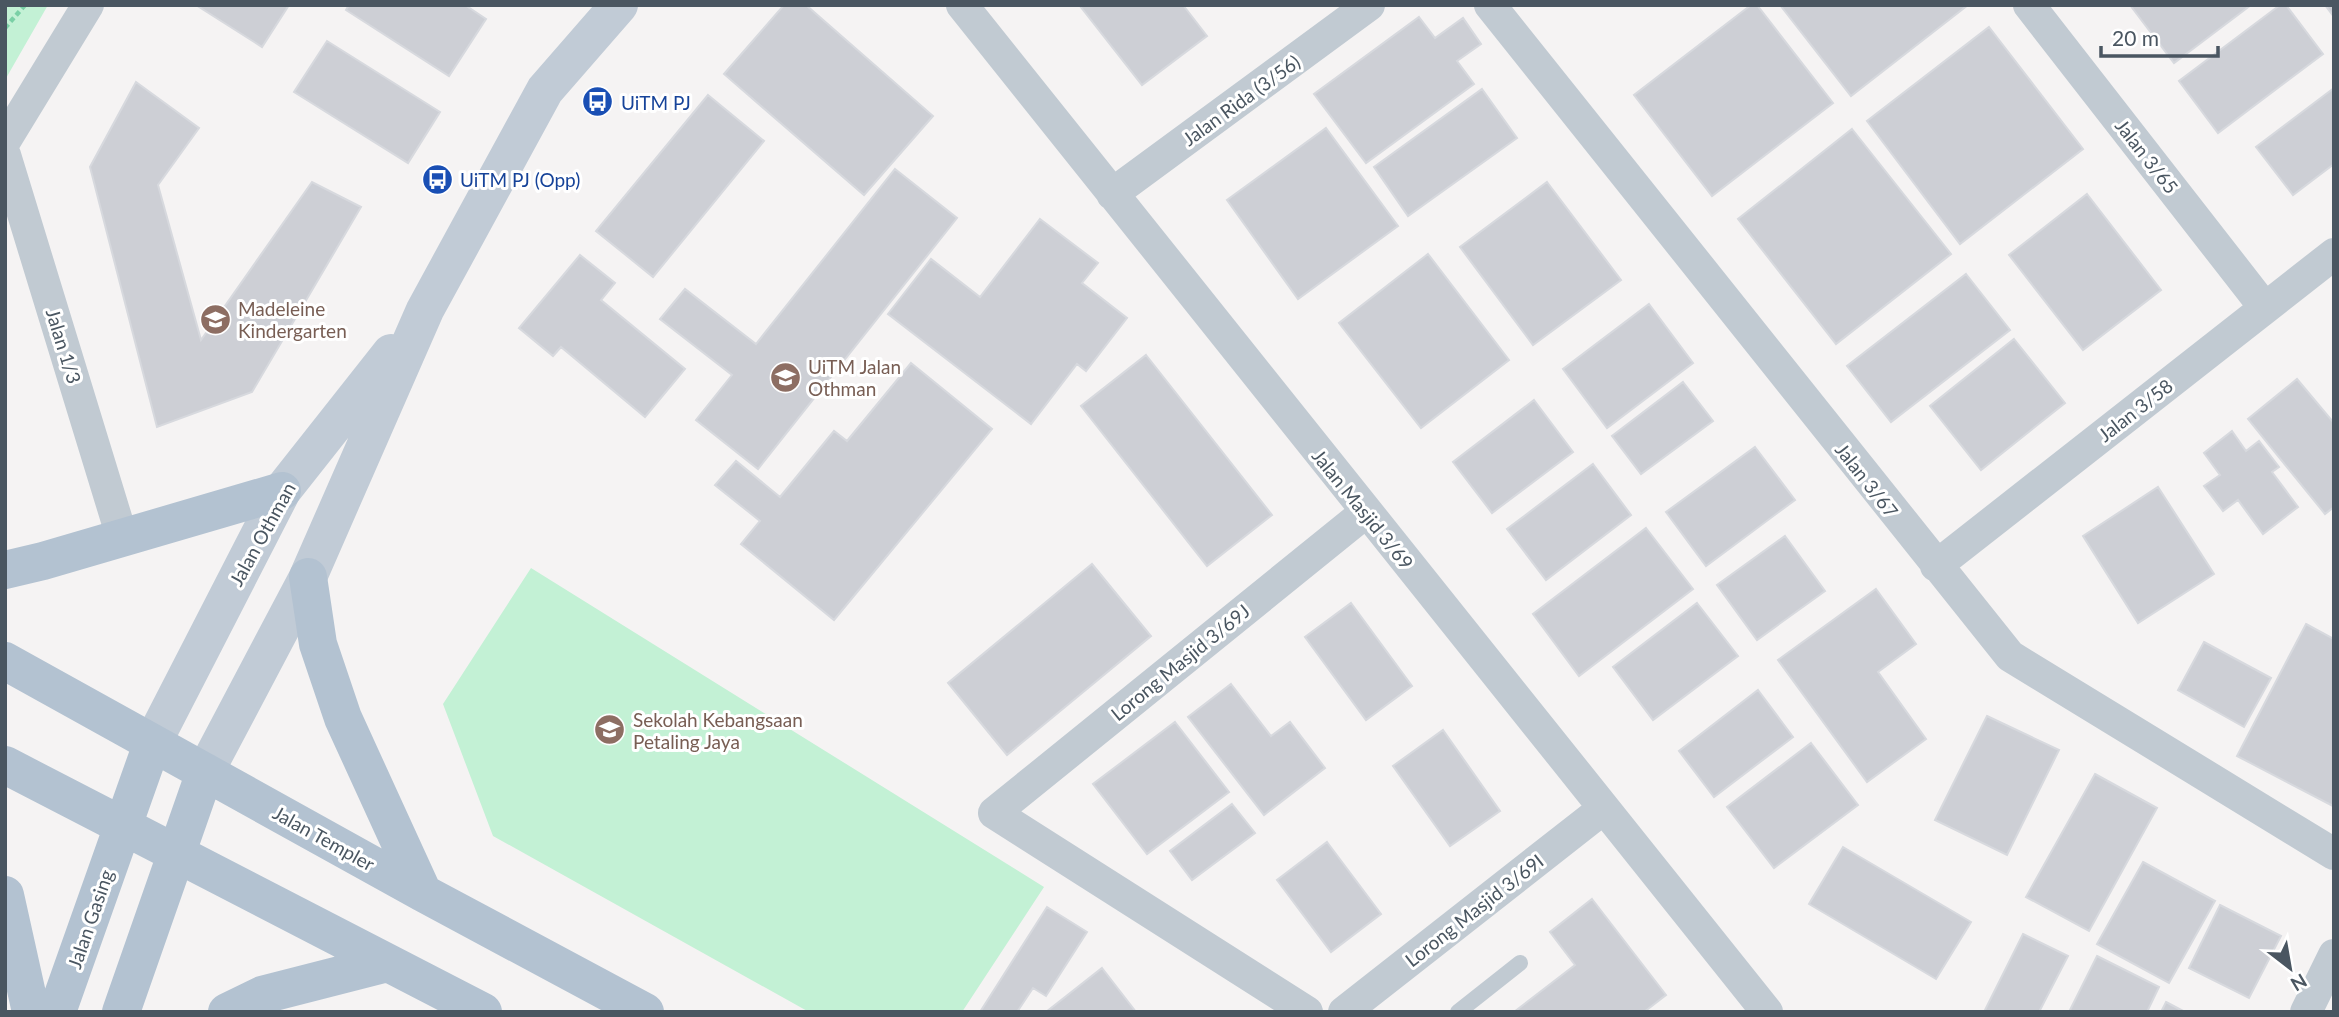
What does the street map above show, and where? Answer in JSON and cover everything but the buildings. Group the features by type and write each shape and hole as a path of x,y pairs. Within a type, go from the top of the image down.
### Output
{"main road":[{"name":"Jalan Othman","path":"205,772 308,577 425,310 545,90 619,5"},
{"name":"Jalan Othman","path":"152,744 282,491 425,310"},
{"path":"5,570 282,491"},
{"path":"308,577 318,644 343,718 423,893"},
{"name":"Jalan Templer","path":"5,662 423,893 645,1012"},
{"name":"Jalan Gasing","path":"57,1012 152,744"},
{"path":"5,765 483,1012"},
{"path":"121,1012 205,772"},
{"path":"5,895 31,1012"},
{"path":"227,1012 262,995 387,962"}],"street":[{"path":"5,141 88,5"},
{"name":"Jalan Masjid 3/69","path":"962,5 1767,1012"},
{"name":"Jalan Rida (3/56)","path":"1112,194 1369,5"},
{"name":"Jalan 3/67","path":"1490,5 2010,656 2334,854"},
{"name":"Jalan 3/65","path":"2029,5 2265,307"},
{"name":"Jalan 1/3","path":"5,155 122,537"},
{"name":"Jalan 3/58","path":"1936,566 2334,254"},
{"name":"Lorong Masjid 3/69J","path":"1307,1012 994,813 1366,512"},
{"name":"Lorong Masjid 3/69I","path":"1344,1012 1603,809"},
{"path":"2306,1012 2334,955"}],"lane":[{"path":"1458,1012 1520,963"}],"path":[{"path":"5,29 25,5"}],"green space":[{"path":"5,5 48,5 5,80"},
{"name":"Sekolah Kebangsaan Petaling Jaya","path":"531,568 1044,887 962,1012 809,1012 493,836 443,704"}],"place":[{"name":"UiTM PJ","path":"598,102"},
{"name":"UiTM PJ (Opp)","path":"437,179"},
{"name":"Madeleine Kindergarten","path":"215,319"},
{"name":"UiTM Jalan Othman","path":"785,377"},
{"name":"Sekolah Kebangsaan Petaling Jaya","path":"610,730"}]}
